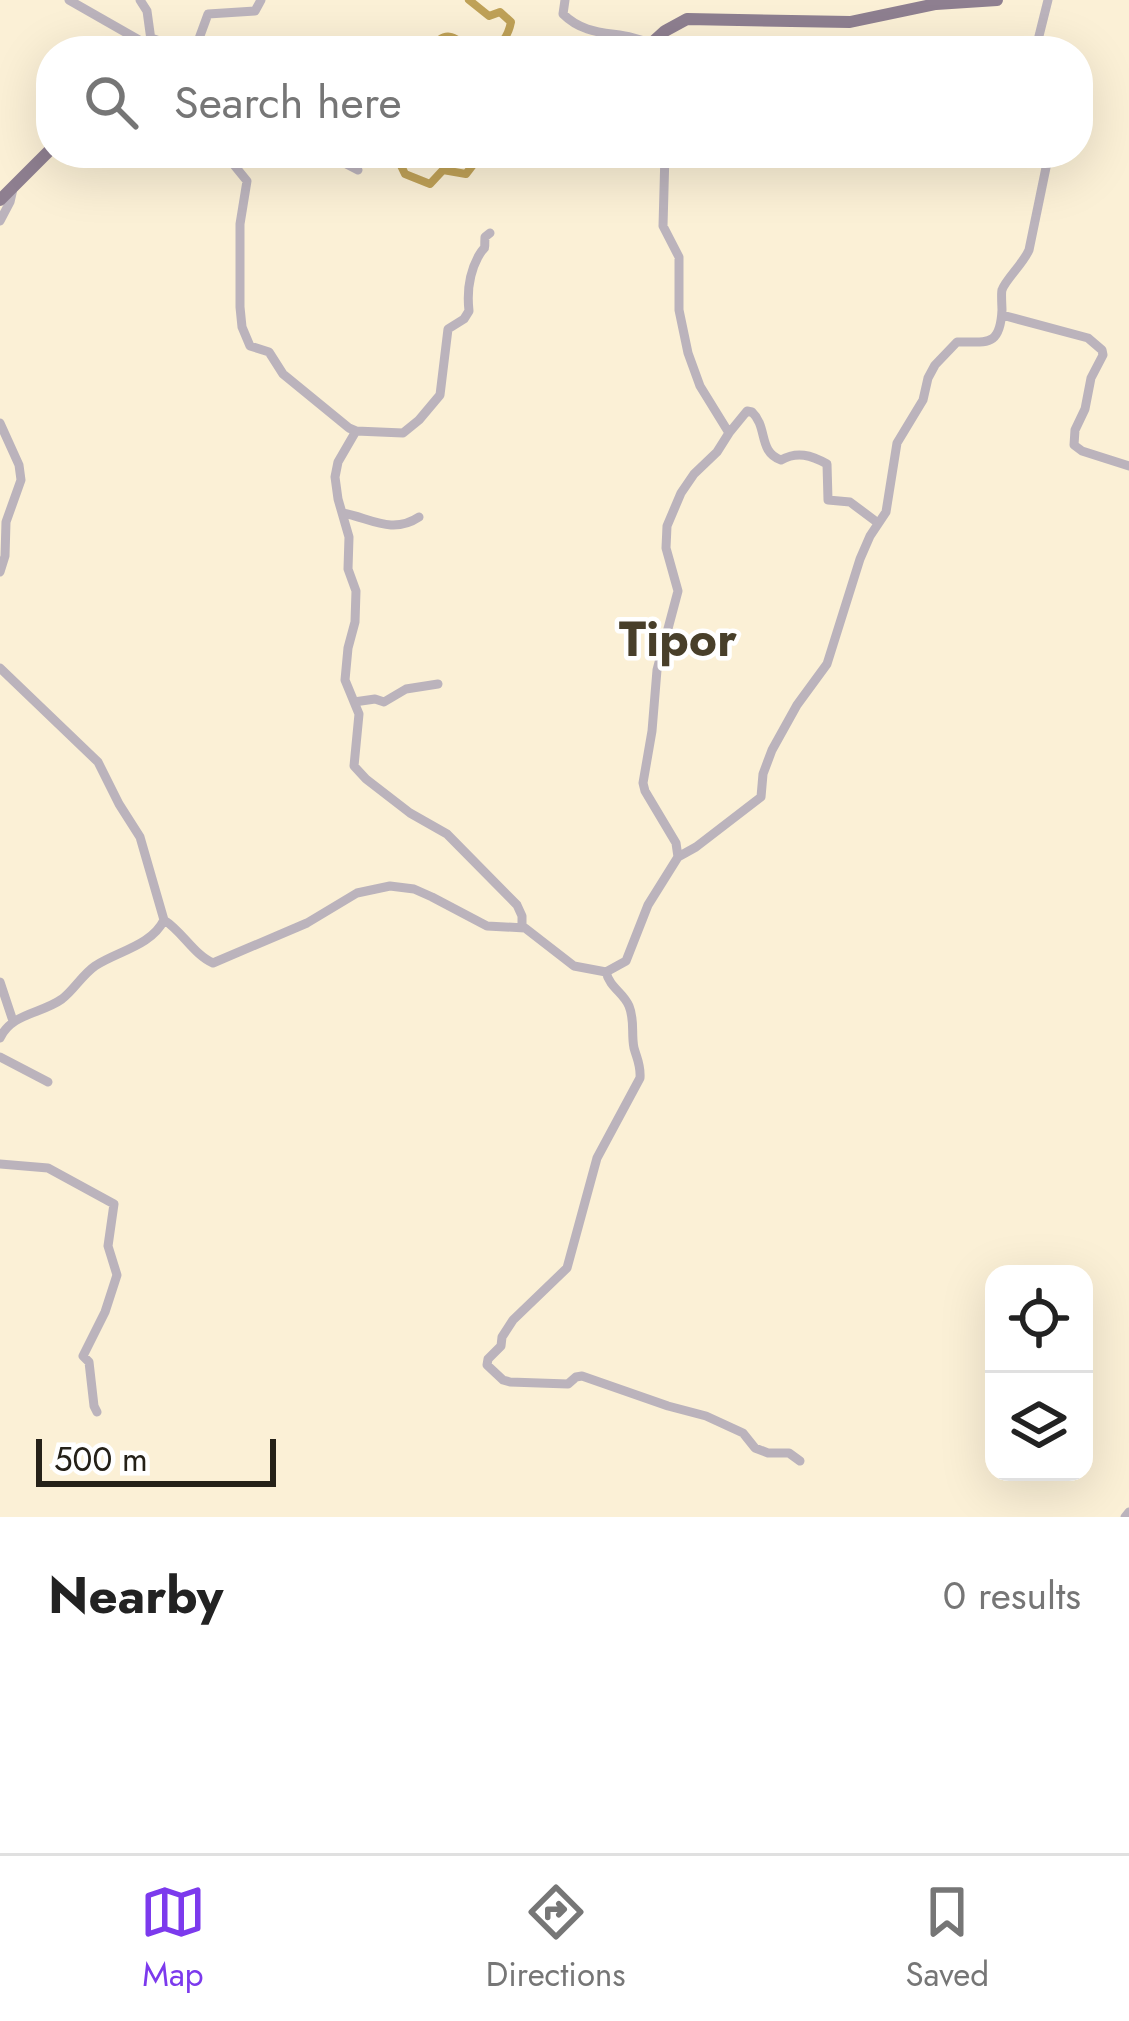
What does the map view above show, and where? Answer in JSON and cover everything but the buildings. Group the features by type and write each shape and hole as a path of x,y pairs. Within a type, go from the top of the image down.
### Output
{"main road":[{"path":"660,36 687,19 858,22 936,4 998,0"},
{"path":"0,200 36,165"}],"street":[{"path":"69,0 131,36"},
{"path":"140,0 147,11 147,36"},
{"path":"208,0 212,12"},
{"path":"199,36 212,12 256,11 261,0"},
{"path":"566,0 563,14 574,24 599,34 631,36"},
{"path":"1039,36 1048,0"},
{"path":"237,168 248,181 239,230 243,332 250,346 269,352 283,374 356,431 403,433 438,399 448,328 469,310 473,268 490,233"},
{"path":"354,168 358,170"},
{"path":"665,168 663,226 679,257 679,310 685,342 694,375 729,433"},
{"path":"0,668 98,761 140,837 164,920 211,962 294,929 357,893 390,886 414,890 488,926 522,927 574,966 606,972 626,961 648,905 678,857 761,797 772,750 796,705 827,664 870,536 886,512 894,450 921,404 935,365 957,342 991,340 1002,315 1003,288 1029,250 1046,168"},
{"path":"0,221 13,189"},
{"path":"1002,315 1084,336 1102,350 1074,445 1129,466"},
{"path":"678,857 676,843 643,783 657,670 678,591 665,534 681,493 747,411 758,418 766,449 773,457 804,455 822,461 828,467 828,500 850,502 878,523"},
{"path":"0,424 21,480 6,522 0,572"},
{"path":"356,431 336,468 335,486 350,537 348,568 356,591 345,680 360,717 355,768 416,818 447,834 517,905 522,927"},
{"path":"343,513 390,527 419,517"},
{"path":"360,717 406,689 438,684"},
{"path":"354,702 382,702"},
{"path":"0,1038 13,1021 60,1000 91,968 146,940 164,920"},
{"path":"606,972 632,1014 640,1078 597,1158 567,1268 508,1327 487,1365 510,1382 568,1384 582,1376 706,1416 743,1433 755,1448 789,1453 800,1461"},
{"path":"0,982 13,1021"},
{"path":"0,1057 48,1082"},
{"path":"0,1164 48,1168 114,1204 108,1246 117,1275 83,1356 89,1363 98,1412"}],"waterway":[{"path":"469,0 489,16 500,12 511,22 506,36"},
{"path":"402,168 405,174 430,184 443,170 466,174 471,168"}],"district":[{"name":"Tipor","path":"678,639"}]}
